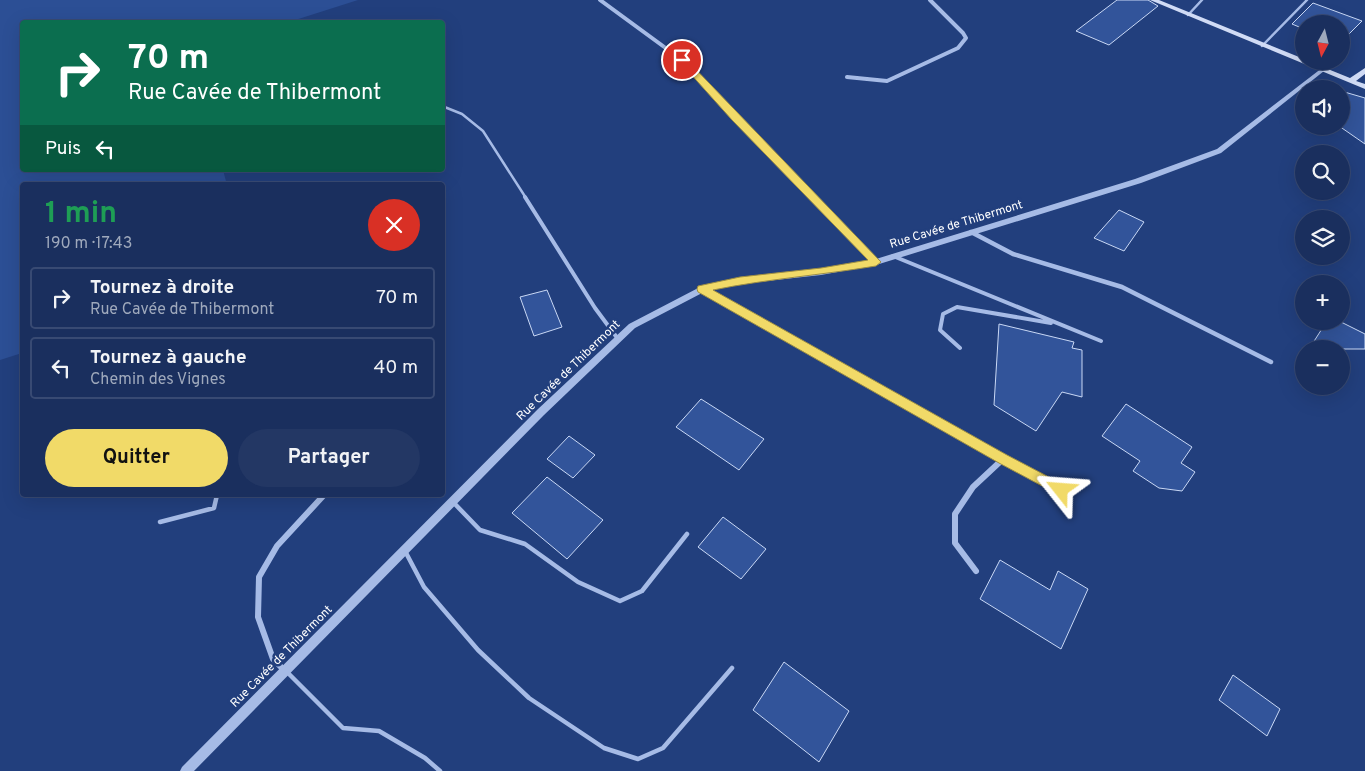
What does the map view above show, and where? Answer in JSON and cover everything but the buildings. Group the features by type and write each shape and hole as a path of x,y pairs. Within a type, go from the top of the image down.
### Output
{"main road":[{"path":"1153,0 1295,59"},
{"path":"1322,70 1365,87"},
{"path":"1351,81 1365,70"}],"street":[{"path":"600,0 682,60 876,262"},
{"path":"847,77 887,81 958,48 966,38 961,28 946,17 930,0"},
{"name":"Rue Cavée de Thibermont","path":"186,771 284,670 542,412 632,326 702,289 740,281 821,272 876,262 1138,181 1219,150 1322,70"},
{"path":"971,232 1013,254 1122,287 1271,362"},
{"path":"702,289 1061,490"},
{"path":"976,571 955,543 955,514 973,487 1003,459"},
{"path":"284,670 273,659 258,617 259,577 277,546 322,497"}],"lane":[{"path":"1188,15 1202,0"},
{"path":"1262,46 1308,0"},
{"path":"445,107 462,114 483,131 595,308 618,340"},
{"path":"893,256 1101,341"},
{"path":"960,348 940,330 939,320 945,311 957,307 1061,325"},
{"path":"160,522 214,508 217,497"},
{"path":"453,502 480,530 525,544 578,582 620,601 642,591 687,534"},
{"path":"405,551 424,587 478,650 529,698 604,748 638,759 663,748 732,668"},
{"path":"284,670 343,728 379,732 425,758 440,771"}],"shaded area":[{"path":"0,0 358,0 295,20 20,20 20,172 224,172 226,182 20,182 20,354 0,360"}],"route":[{"path":"682,60 876,262 821,272 740,281 702,289 1061,490"}]}
